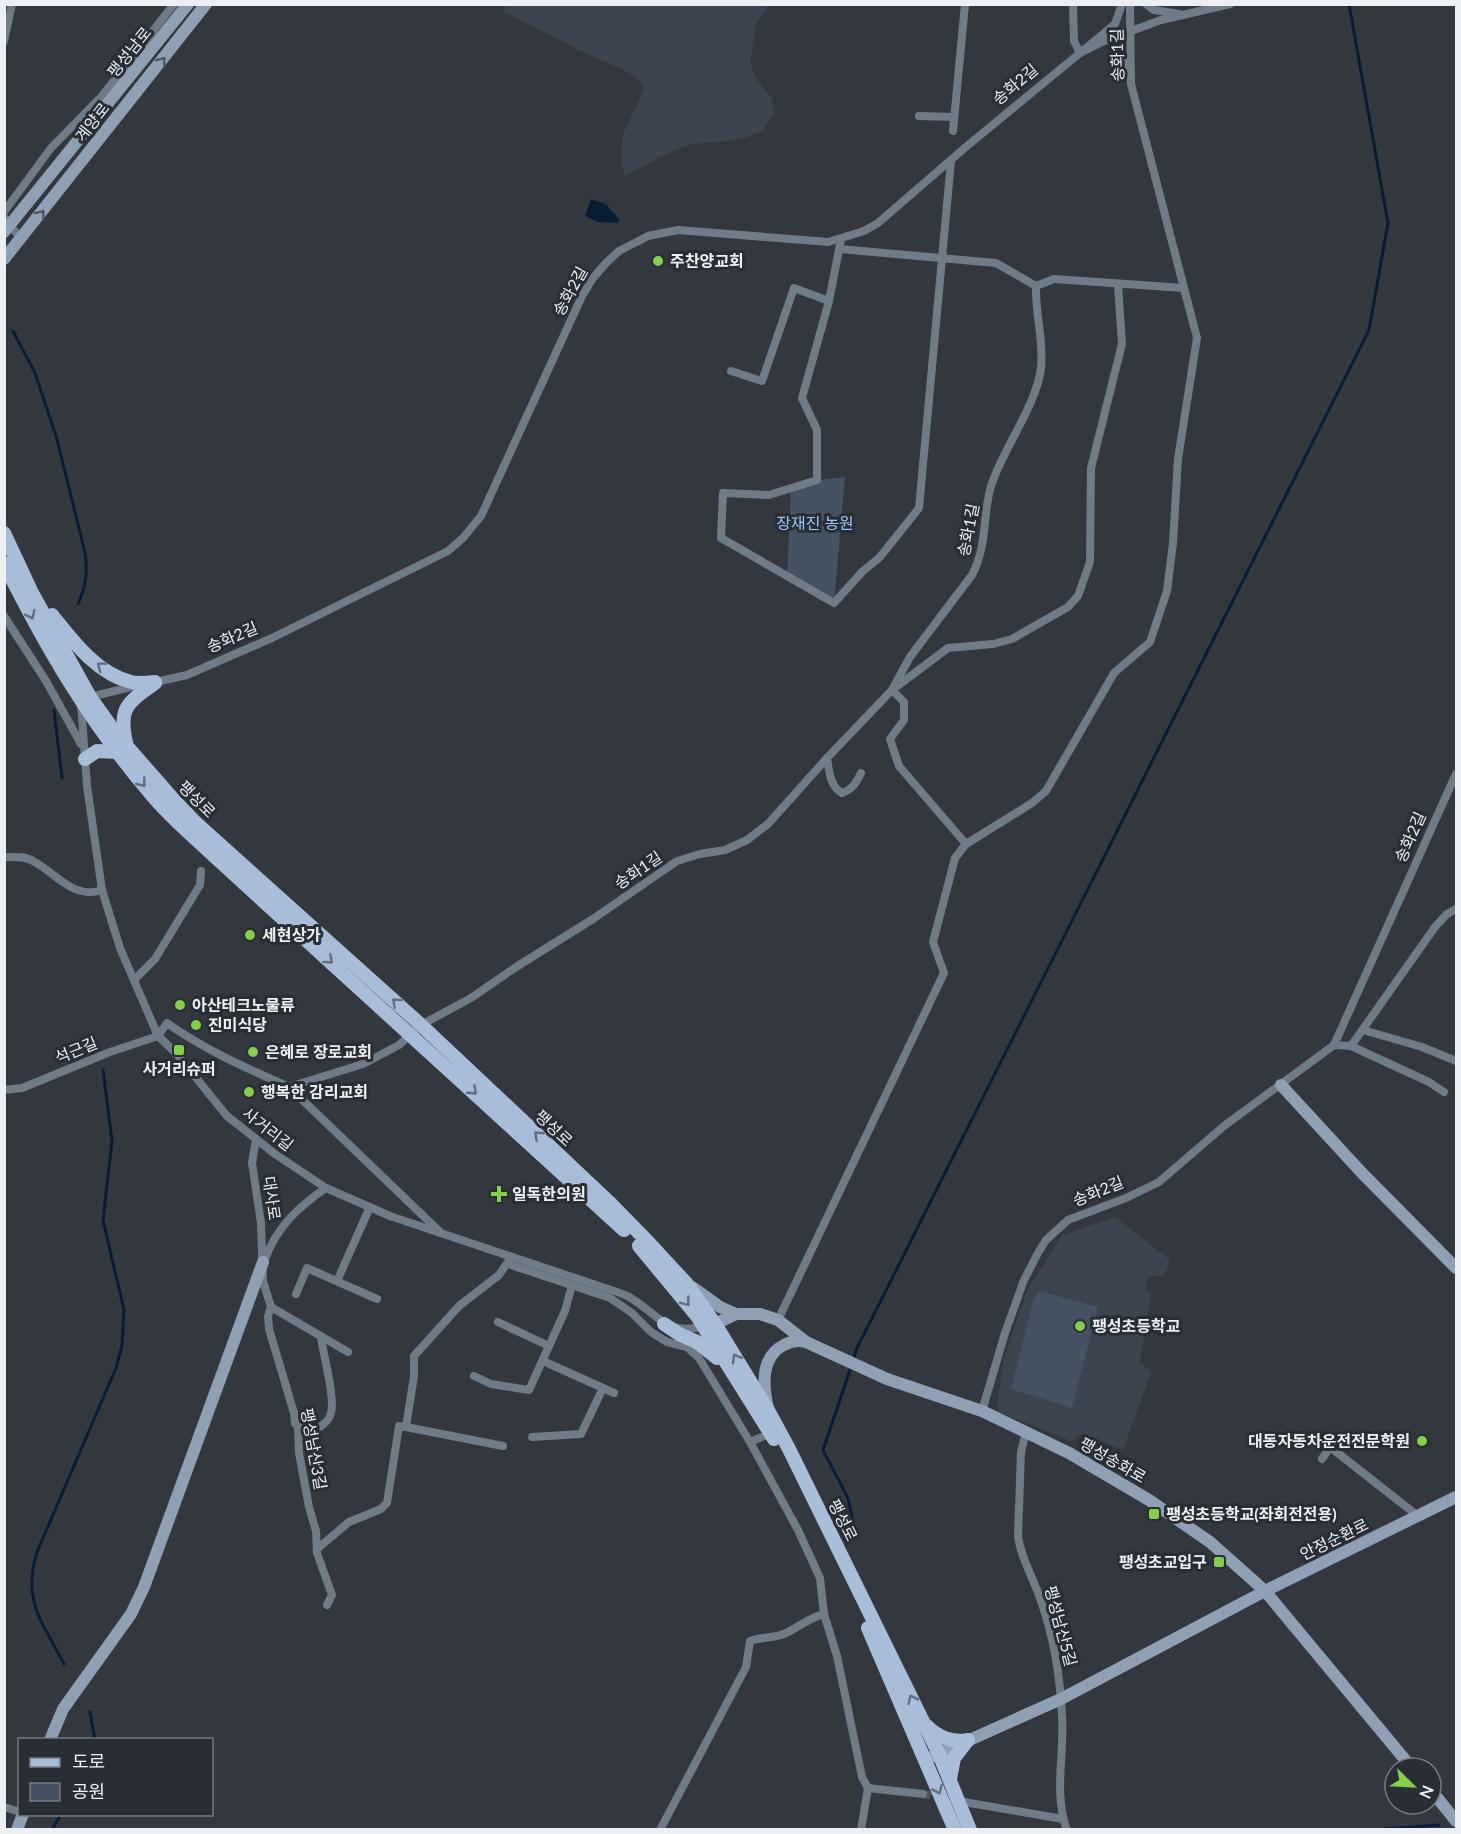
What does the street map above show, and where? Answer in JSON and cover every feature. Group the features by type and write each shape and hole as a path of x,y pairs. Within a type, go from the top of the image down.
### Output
{"main road":[{"name":"팽성로","path":"4,533 86,700"},
{"name":"팽성로","path":"4,563 50,651 122,750 631,1236 710,1325 730,1370 771,1433 856,1599 955,1830"},
{"path":"24,576 79,648 95,661 127,681 155,682"},
{"path":"84,753 122,750 124,712 136,697 155,682"},
{"name":"팽성로","path":"416,1030 609,1202 687,1284 710,1325 769,1412 833,1535 939,1754 970,1830"},
{"path":"664,1324 705,1347 730,1370"},
{"path":"923,1721 930,1729 942,1736 958,1741 968,1740"},
{"path":"950,1781 954,1758 968,1740"}],"street":[{"path":"4,42 12,4"},
{"path":"4,212 51,148 102,96 174,4"},
{"name":"팽성남로","path":"6,225 188,4"},
{"name":"계양로","path":"4,260 206,4"},
{"path":"953,132 964,4"},
{"path":"1073,4 1074,42 1080,53 1115,24 1122,4"},
{"name":"송화1길","path":"966,844 1032,803 1046,791 1114,673 1150,642 1167,591 1173,543 1178,459 1197,338 1131,84 1130,4"},
{"path":"1146,4 1154,10 1185,15"},
{"name":"송화2길","path":"86,700 188,675 272,638 448,551 482,516 582,296 593,278 619,251 648,236 678,230 828,242 864,231 878,223 1080,53 1131,31 1230,4"},
{"path":"1110,39 1131,73"},
{"path":"919,116 954,117"},
{"path":"841,239 830,301 802,398 817,430 817,480 769,495 723,493 721,538 834,603 862,572 880,557 919,508 951,161"},
{"path":"6,225 22,239"},
{"path":"840,249 996,263 1036,286 1054,279 1184,288"},
{"path":"778,1320 944,973 933,942 955,858 966,844 899,766 890,739 904,720 904,702 892,690 948,648 993,644 1012,639 1068,607 1078,596 1090,562 1091,468 1122,344 1118,285"},
{"name":"송화1길","path":"289,1087 363,1064 399,1045 416,1030 471,998 677,861 725,850 747,840 768,824 892,690 910,657 959,593 979,561 992,485 1033,395 1041,369 1035,305 1036,286"},
{"path":"731,371 762,381 795,288 830,301"},
{"path":"4,616 46,681 84,753"},
{"name":"사거리길","path":"86,700 84,753 102,890 120,948 158,1036 175,1052 227,1116 275,1154 326,1188 510,1260 629,1297 664,1324"},
{"path":"827,758 836,789 842,793 850,790 856,784 861,773"},
{"name":"송화2길","path":"982,1411 1005,1333 1024,1280 1046,1240 1068,1220 1126,1198 1159,1182 1224,1126 1334,1045 1456,774"},
{"path":"4,857 31,859 69,886 82,892 93,893 102,890"},
{"path":"134,980 154,959 200,885 201,871"},
{"path":"1351,1046 1435,927 1456,909"},
{"name":"석근길","path":"4,1090 22,1088 158,1036 167,1023 192,1041 228,1060 289,1087"},
{"path":"1363,1030 1422,1047 1456,1061"},
{"path":"1334,1045 1351,1046 1429,1082 1444,1092"},
{"path":"1281,1085 1362,1173 1456,1268"},
{"path":"289,1087 441,1233"},
{"name":"대사로","path":"256,1139 252,1163 258,1195 263,1262"},
{"path":"51,1738 63,1709 131,1614 144,1587 272,1241 293,1213 326,1188"},
{"path":"337,1281 370,1207"},
{"path":"406,1427 414,1376 414,1356 459,1306 499,1275 510,1260 610,1298 633,1313 658,1337 692,1350 750,1442 798,1530 820,1578 824,1614 837,1656 862,1777 868,1788 861,1830"},
{"name":"팽성남산3길","path":"263,1262 263,1281 271,1307 268,1329 294,1413 295,1424 298,1427 299,1453 316,1531 317,1549 332,1595 327,1605"},
{"path":"296,1294 307,1268 377,1299"},
{"path":"687,1284 720,1308 736,1314"},
{"path":"474,1376 491,1384 529,1390 565,1311 572,1285"},
{"path":"271,1307 348,1352"},
{"path":"664,1324 679,1328 710,1325 736,1314"},
{"name":"팽성송화로","path":"736,1314 760,1314 778,1320 807,1342 851,1363 887,1379 982,1411 1069,1453 1149,1500 1210,1542 1265,1592 1402,1756"},
{"path":"498,1322 549,1346"},
{"path":"298,1427 317,1429 329,1419 331,1413 332,1398 321,1337"},
{"path":"769,1412 764,1377 771,1355 786,1344 796,1341 807,1342"},
{"path":"543,1361 614,1393"},
{"path":"532,1437 581,1434 603,1388"},
{"path":"317,1549 349,1522 381,1509 387,1503 399,1426 503,1446"},
{"name":"팽성남산5길","path":"1026,1432 1021,1452 1020,1546 1035,1583 1055,1647 1063,1718 1060,1771 1063,1819 1067,1830"},
{"path":"750,1442 771,1433"},
{"path":"1322,1459 1330,1447 1418,1516"},
{"name":"안정순환로","path":"925,1760 1061,1699 1265,1592 1456,1497"},
{"path":"660,1830 746,1667 750,1641 784,1634 812,1617 824,1614"},
{"path":"868,1788 923,1794"},
{"path":"964,1802 1063,1819"},
{"path":"1443,1805 1456,1821"}],"shaded area":[{"path":"504,5 769,5 756,25 750,63 757,80 772,98 774,114 763,130 748,137 692,144 670,152 625,176 621,163 623,134 644,90 642,83 626,71 576,49 505,12"},
{"path":"591,199 606,204 619,219 619,223 598,222 585,216"},
{"name":"팽성초등학교","path":"1115,1217 1170,1260 1165,1275 1151,1277 1146,1281 1146,1288 1151,1294 1140,1362 1151,1372 1123,1450 1081,1434 1071,1441 999,1412 997,1406 1004,1358 1027,1291 1062,1235"}],"green space":[{"name":"장재진 농원","path":"845,477 834,603 787,575 791,488 817,480"},
{"path":"1039,1291 1098,1307 1072,1408 1011,1389 1033,1301"}],"waterway":[{"path":"853,1361 856,1350 1369,330 1388,223 1349,4"},
{"path":"13,331 35,373 57,439 85,553 86,579 78,604"},
{"path":"54,710 62,778"},
{"path":"64,1664 37,1611 33,1598 33,1569 37,1552 116,1368 122,1346 124,1310 103,1220 112,1141 103,1070"},
{"path":"851,1367 823,1450 848,1498 855,1531"},
{"path":"90,1712 95,1738"},
{"path":"52,1830 60,1816"},
{"path":"1372,1830 1439,1825"}],"tunnel":[{"path":"923,1794 961,1802"}],"place":[{"name":"주찬양교회","path":"658,261"},
{"name":"세현상가","path":"250,935"},
{"name":"아산테크노물류","path":"180,1005"},
{"name":"진미식당","path":"196,1025"},
{"name":"사거리슈퍼","path":"179,1050"},
{"name":"은혜로 장로교회","path":"253,1052"},
{"name":"행복한 감리교회","path":"249,1092"},
{"name":"일독한의원","path":"499,1194"},
{"name":"팽성초등학교","path":"1080,1326"},
{"name":"대동자동차운전전문학원","path":"1422,1441"},
{"name":"팽성초등학교(좌회전전용)","path":"1154,1514"},
{"name":"팽성초교입구","path":"1219,1562"}]}
